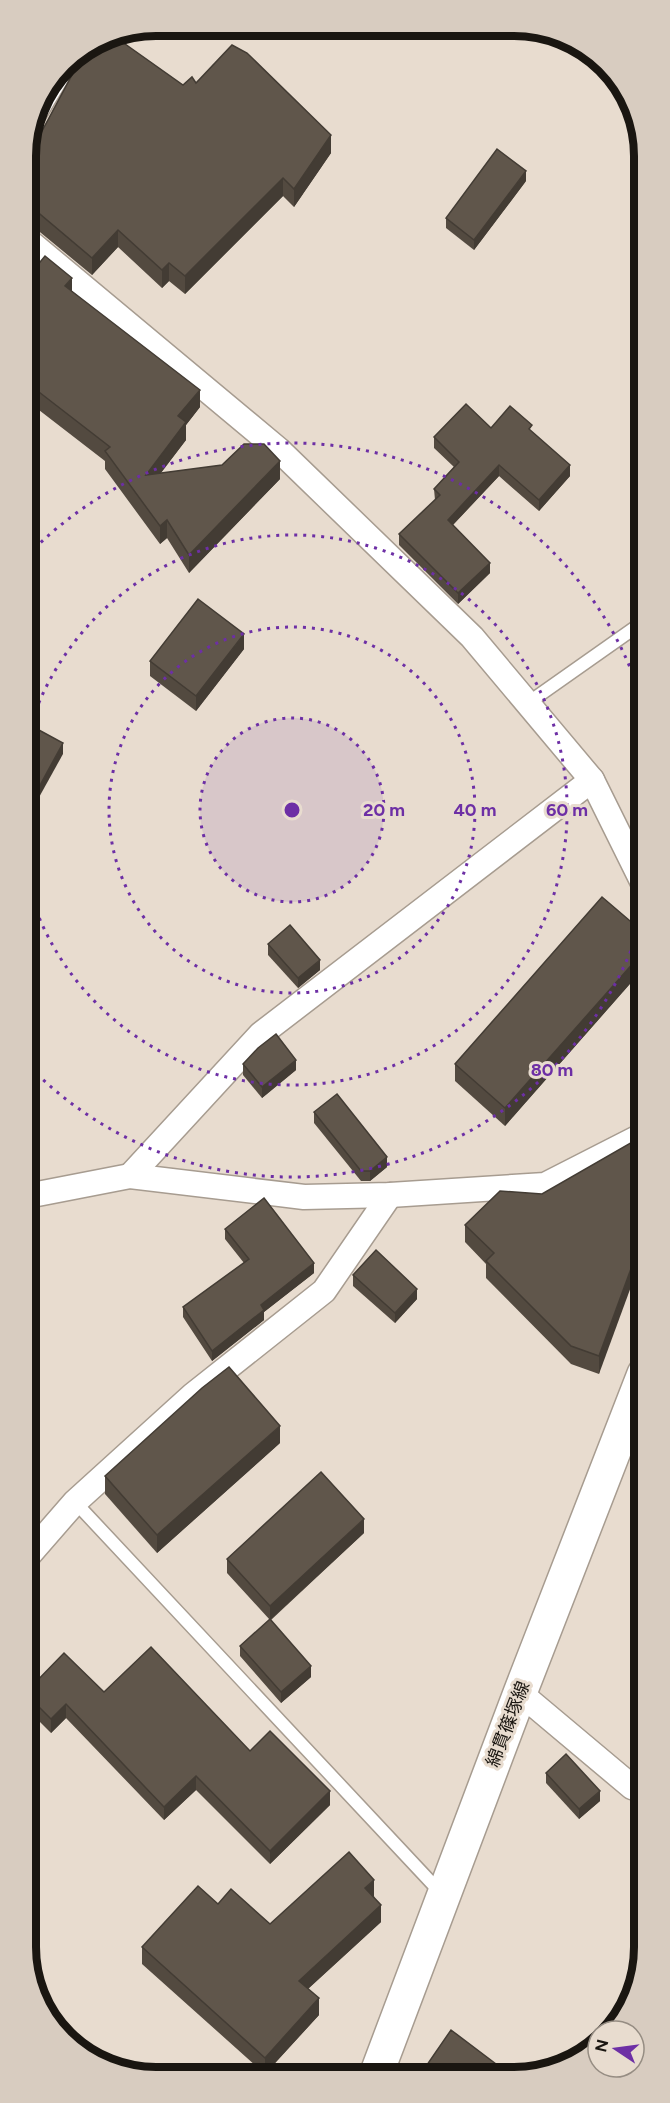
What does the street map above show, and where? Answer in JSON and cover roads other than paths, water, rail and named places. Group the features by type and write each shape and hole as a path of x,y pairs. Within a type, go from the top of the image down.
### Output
{"main road":[{"name":"綿貫篠塚線","path":"379,2067 520,1693 634,1400"}],"street":[{"path":"36,247 279,450 472,637 592,780 634,865"},
{"path":"129,1176 261,1034 592,780"},
{"path":"36,1194 129,1176 304,1197 390,1195 545,1185 634,1140"},
{"path":"36,1542 75,1502 193,1395 324,1291 390,1195"},
{"path":"520,1693 634,1779"}],"lane":[{"path":"528,703 634,628"},
{"path":"75,1502 444,1895"}]}
